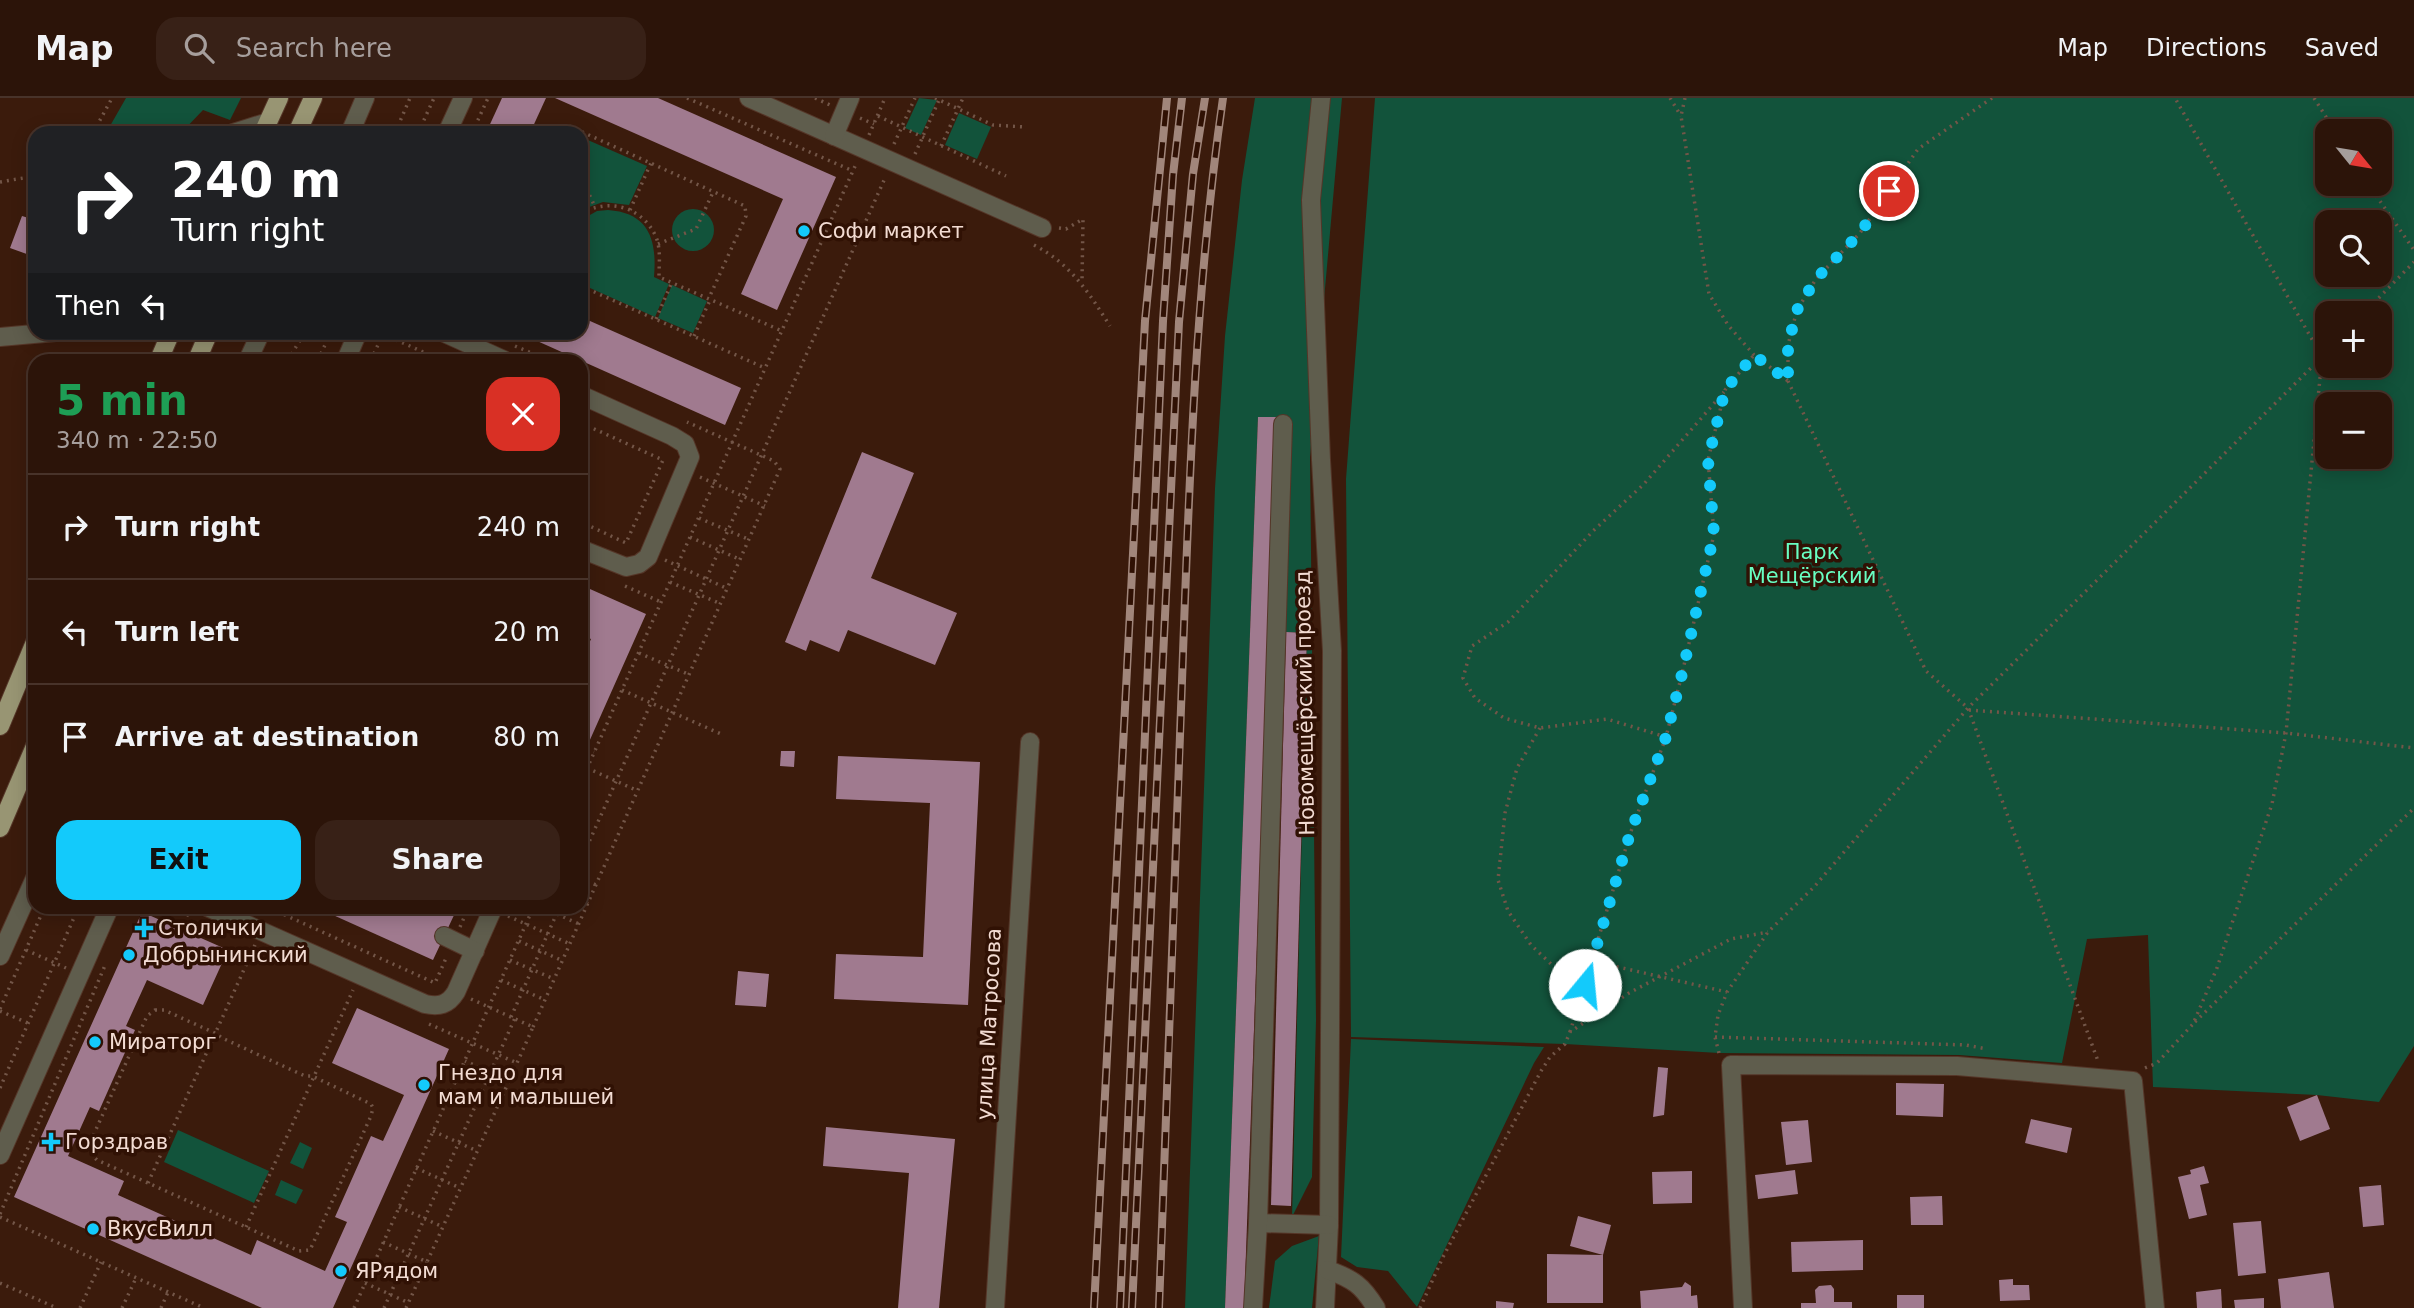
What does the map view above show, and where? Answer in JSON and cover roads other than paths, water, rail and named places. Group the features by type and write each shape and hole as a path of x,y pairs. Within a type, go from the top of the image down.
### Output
{"main road":[{"path":"267,126 279,98"},
{"path":"300,126 313,98"},
{"path":"0,726 28,659"},
{"path":"0,828 28,762"}],"street":[{"path":"450,126 463,98"},
{"path":"749,98 1042,228"},
{"path":"834,136 850,98"},
{"name":"Новомещёрский проезд","path":"1321,98 1311,200 1320,446 1332,651 1329,1225 1325,1308"},
{"path":"353,126 365,99"},
{"path":"0,337 28,334"},
{"path":"460,340 491,354"},
{"path":"588,398 672,436 684,444 690,457 644,561 626,567 588,552"},
{"path":"1253,1308 1258,1223 1283,424"},
{"name":"улица Матросова","path":"995,1308 1030,742"},
{"path":"0,956 28,894"},
{"path":"0,1155 106,914"},
{"path":"223,914 425,1004 435,1006 451,1000 491,914"},
{"path":"449,939 475,951"},
{"path":"1743,1308 1731,1065 1957,1066 2106,1079 2135,1076 2155,1308"},
{"path":"1258,1223 1329,1225"},
{"path":"1328,1270 1349,1277 1365,1290 1376,1308"}],"railway":[{"path":"1094,1308 1145,321 1167,98"},
{"path":"1120,1308 1163,321 1173,175 1182,98"},
{"path":"1132,1308 1179,322 1193,174 1205,98"},
{"path":"1159,1308 1191,462 1206,243 1223,98"}],"place":[{"name":"Софи маркет","path":"804,231"},
{"name":"Столички","path":"144,928"},
{"name":"Добрынинский","path":"129,955"},
{"name":"Мираторг","path":"95,1042"},
{"name":"Гнездо для мам и малышей","path":"424,1085"},
{"name":"Горздрав","path":"51,1142"},
{"name":"ВкусВилл","path":"93,1229"},
{"name":"ЯРядом","path":"341,1271"}],"park label":[{"name":"Парк Мещёрский","path":"1812,564"}]}
